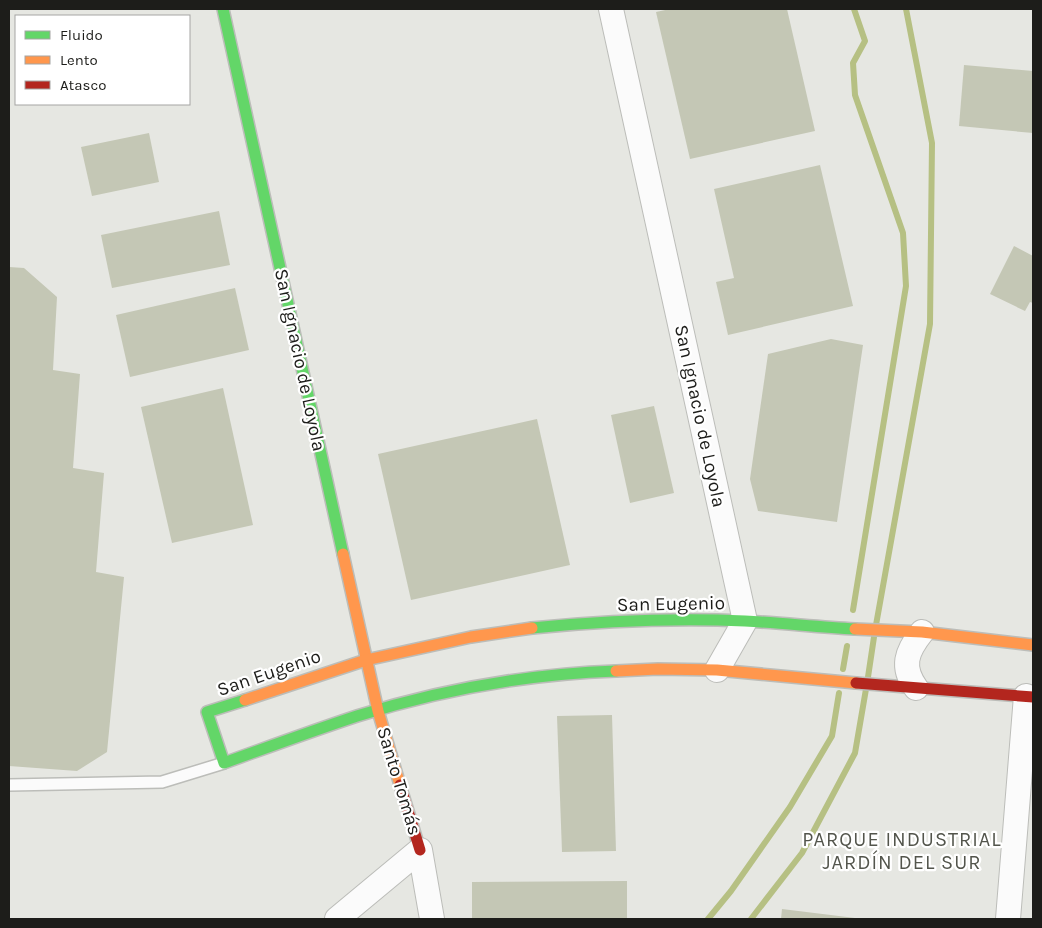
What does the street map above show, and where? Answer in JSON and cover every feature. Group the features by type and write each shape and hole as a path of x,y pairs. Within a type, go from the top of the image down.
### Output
{"street":[{"name":"San Ignacio de Loyola","path":"223,9 378,711"},
{"name":"San Ignacio de Loyola","path":"611,9 745,621"},
{"name":"San Eugenio","path":"224,762 207,712 366,660 471,637 516,630 585,623 647,620 745,621 922,632 1033,645"},
{"path":"717,670 745,621"},
{"path":"916,688 908,676 907,658 912,644 922,632"},
{"path":"224,762 349,719 456,690 536,677 607,670 717,670 1030,696 1008,919"},
{"name":"Santo Tomás","path":"378,711 420,850 432,919"},
{"name":"Santo Tomás","path":"337,919 420,850"}],"lane":[{"path":"9,785 162,782 224,762"}],"building":[{"path":"670,9 787,9 815,131 690,159 656,12"},
{"path":"964,65 1033,71 1033,133 959,126"},
{"path":"149,133 159,182 92,196 81,147"},
{"path":"820,165 853,306 728,335 716,282 734,278 714,189"},
{"path":"219,211 230,265 112,288 101,235"},
{"path":"1014,246 1033,256 1033,303 1030,302 1025,311 990,294"},
{"path":"9,267 24,268 57,297 53,370 80,374 73,468 104,473 96,572 124,577 107,752 77,771 9,766"},
{"path":"235,288 249,350 130,377 116,315"},
{"path":"831,339 863,345 837,522 758,511 750,479 768,354"},
{"path":"223,388 253,525 172,543 141,407"},
{"path":"654,406 674,493 630,503 611,415"},
{"path":"537,419 570,565 411,600 378,454"},
{"path":"612,715 616,851 562,852 557,716"},
{"path":"627,881 627,919 472,919 472,882"},
{"path":"782,909 855,918 781,919"}],"waterway":[{"path":"853,610 906,286 903,233 855,95 853,63 865,41 854,9"},
{"path":"876,625 930,324 932,143 906,9"},
{"path":"868,677 874,637"},
{"path":"843,669 847,646"},
{"path":"751,919 802,853 855,753 866,689"},
{"path":"708,919 731,891 790,807 832,736 839,693"}],"traffic: fast":[{"path":"223,9 343,554"},
{"path":"532,628 612,622 692,620 745,621 855,629"},
{"path":"245,700 207,712 224,763 357,716 420,698 518,680 616,671"}],"traffic: slow":[{"path":"343,554 378,711 400,785"},
{"path":"245,700 366,660 471,637 532,628"},
{"path":"855,629 922,632 1033,645"},
{"path":"616,671 658,669 717,670 856,683"}],"traffic: jam":[{"path":"856,683 1033,697"},
{"path":"400,785 420,850"}],"district":[{"name":"PARQUE INDUSTRIAL JARDÍN DEL SUR","path":"902,850"}]}
